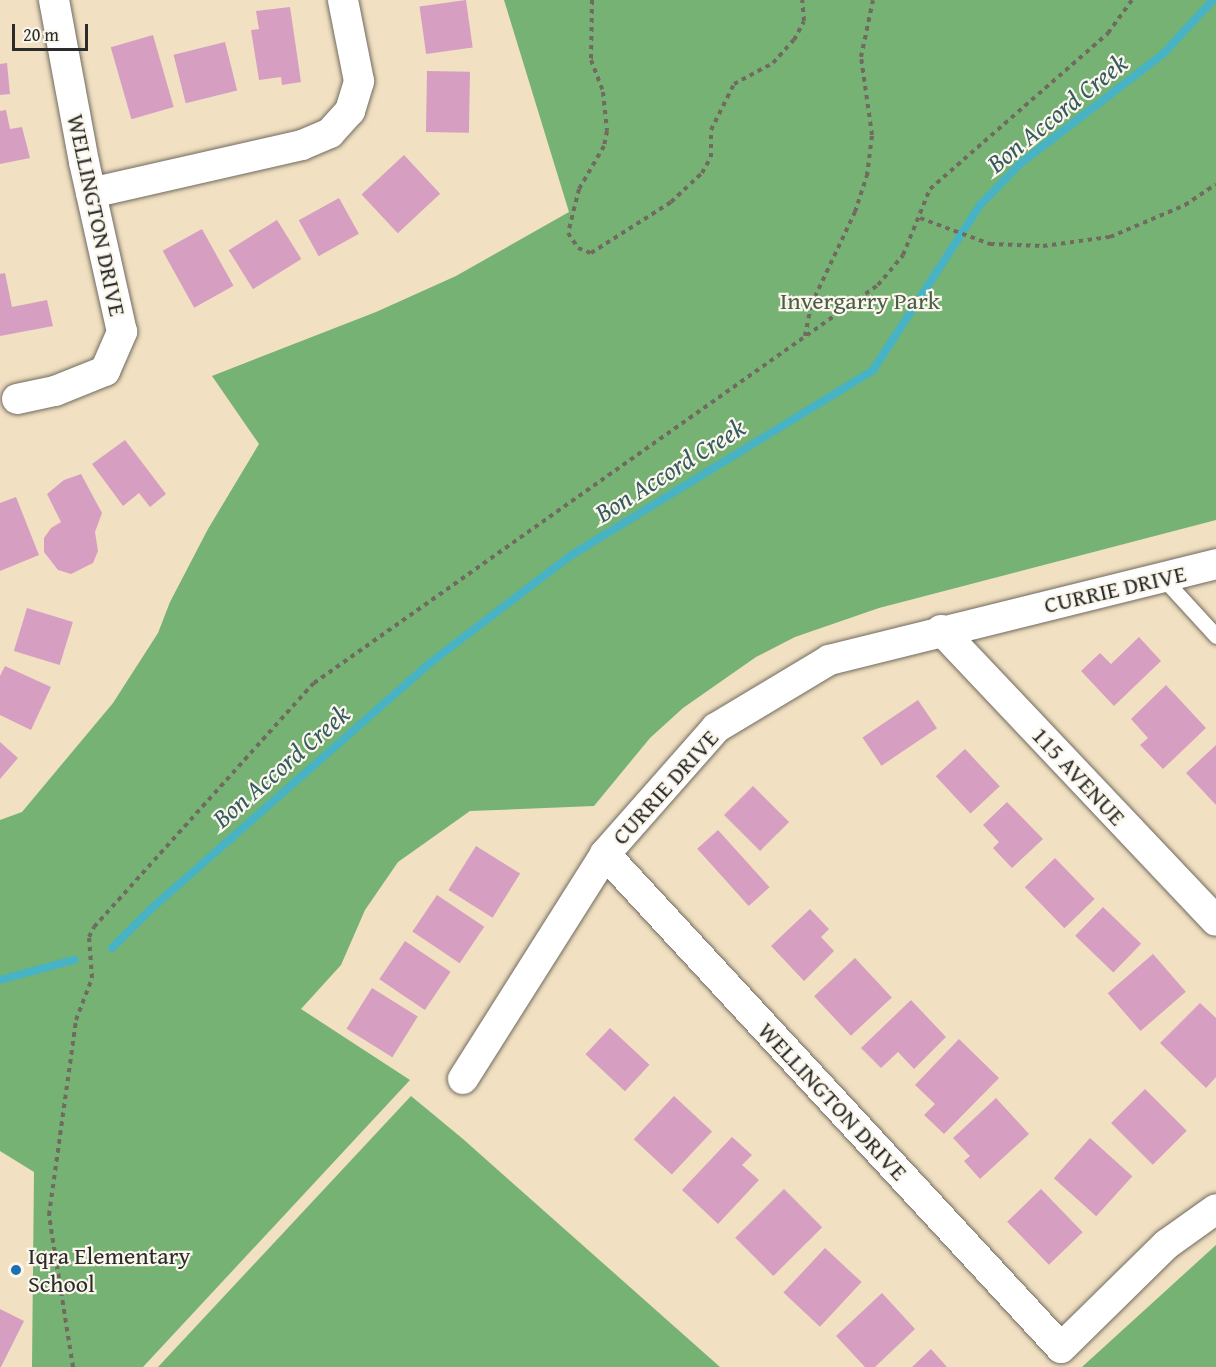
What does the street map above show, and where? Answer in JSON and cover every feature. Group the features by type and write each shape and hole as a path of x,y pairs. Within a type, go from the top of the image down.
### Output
{"street":[{"name":"WELLINGTON DRIVE","path":"17,399 55,391 105,371 122,332 91,193 54,0"},
{"path":"91,193 302,145 330,133 350,111 360,81 343,0"},
{"name":"CURRIE DRIVE","path":"463,1079 605,855 717,728 829,660 941,630 1216,564"},
{"name":"115 AVENUE","path":"941,630 1216,921"},
{"name":"WELLINGTON DRIVE","path":"605,855 1061,1348 1167,1244 1216,1209"}],"lane":[{"path":"1162,577 1216,636"}],"path":[{"path":"592,0 591,60 603,92 607,131 604,146 579,189 568,233 578,248 591,252 671,202 702,173 711,157 711,130 734,84 773,63 794,40 804,21 802,0"},
{"path":"805,337 811,305 867,176 872,135 861,57 873,0"},
{"path":"73,1367 49,1215 76,1020 92,978 89,937 94,927 314,684 878,285 903,255 920,219 930,189 1108,33 1132,0"},
{"path":"920,219 990,243 1043,246 1110,237 1185,205 1216,184"}],"green space":[{"name":"Invergarry Park","path":"504,0 1216,0 1216,520 879,608 795,637 756,657 683,708 650,738 594,806 470,811 398,862 365,910 341,965 301,1009 410,1080 143,1367 32,1367 34,1172 0,1151 0,820 22,812 113,703 158,633 170,602 208,529 259,444 212,376 376,312 456,276 569,212"},
{"path":"411,1096 463,1139 720,1367 158,1367"},
{"path":"1216,1245 1216,1367 1082,1367"}],"building":[{"path":"466,0 473,48 426,54 419,7"},
{"path":"290,7 301,82 282,85 281,77 259,80 251,30 259,29 256,11"},
{"path":"153,35 174,107 131,119 111,47"},
{"path":"225,42 237,91 186,103 174,55"},
{"path":"7,63 10,94 0,95 0,64"},
{"path":"427,71 470,72 469,133 426,132"},
{"path":"6,110 10,129 22,127 30,158 0,164 0,111"},
{"path":"404,155 440,194 398,233 362,195"},
{"path":"339,198 359,234 319,256 299,220"},
{"path":"277,220 301,259 253,289 229,250"},
{"path":"202,229 234,286 194,308 163,251"},
{"path":"5,273 12,307 47,300 53,326 0,336 0,274"},
{"path":"125,440 166,494 150,507 139,493 123,506 92,464"},
{"path":"81,474 102,513 95,532 98,551 93,563 71,574 58,570 44,552 44,538 51,528 61,522 47,494 64,480"},
{"path":"16,497 39,555 0,571 0,503"},
{"path":"27,608 73,622 60,665 14,651"},
{"path":"1139,637 1161,661 1114,706 1081,671 1100,653 1111,664"},
{"path":"5,666 51,687 31,730 0,715 0,676"},
{"path":"1166,685 1206,728 1163,769 1140,745 1148,738 1131,719"},
{"path":"918,700 937,728 881,766 862,737"},
{"path":"0,742 18,758 0,779"},
{"path":"1216,745 1216,805 1186,773"},
{"path":"965,749 1000,786 971,814 936,776"},
{"path":"753,786 789,822 760,851 724,815"},
{"path":"1007,802 1043,839 1012,868 993,848 999,842 983,825"},
{"path":"718,830 770,887 749,906 697,849"},
{"path":"476,846 520,874 493,918 448,890"},
{"path":"1055,858 1095,899 1064,928 1025,887"},
{"path":"437,895 484,927 460,963 412,931"},
{"path":"1103,907 1141,944 1113,973 1075,936"},
{"path":"810,909 829,929 821,937 834,951 804,981 771,946"},
{"path":"405,941 451,972 425,1010 379,979"},
{"path":"1153,954 1186,992 1141,1031 1108,993"},
{"path":"855,958 892,997 851,1036 814,996"},
{"path":"372,988 418,1017 392,1057 347,1029"},
{"path":"911,1000 946,1037 914,1069 898,1052 881,1068 861,1048"},
{"path":"1200,1003 1216,1018 1216,1077 1206,1088 1160,1043"},
{"path":"610,1028 649,1065 625,1091 585,1054"},
{"path":"959,1039 999,1078 944,1134 924,1115 935,1104 915,1085"},
{"path":"1145,1089 1187,1131 1153,1165 1111,1123"},
{"path":"674,1096 712,1131 672,1175 634,1139"},
{"path":"996,1098 1029,1134 980,1179 964,1161 970,1156 953,1138"},
{"path":"732,1137 752,1155 742,1165 759,1180 718,1224 682,1190"},
{"path":"1090,1138 1132,1176 1096,1216 1054,1178"},
{"path":"784,1189 822,1227 773,1276 735,1238"},
{"path":"1041,1189 1083,1232 1049,1265 1007,1222"},
{"path":"825,1248 862,1282 820,1327 783,1293"},
{"path":"882,1293 915,1329 875,1367 865,1367 836,1336"},
{"path":"0,1309 24,1321 1,1367 0,1367"},
{"path":"931,1349 947,1367 912,1367"}],"waterway":[{"name":"Bon Accord Creek","path":"112,948 152,908 430,663 570,556 873,370 980,205 1021,163 1163,54 1213,0"},
{"name":"Bon Accord Creek","path":"0,980 74,960"}],"place":[{"name":"Iqra Elementary School","path":"16,1270"}]}
